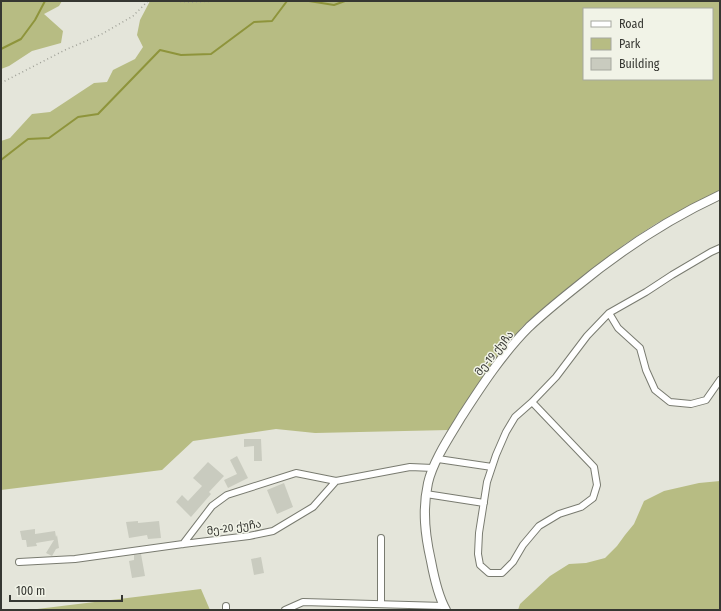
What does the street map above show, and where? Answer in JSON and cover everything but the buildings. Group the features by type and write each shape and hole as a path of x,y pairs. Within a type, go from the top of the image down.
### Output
{"street":[{"name":"მე-19 ქუჩა","path":"445,608 434,575 426,540 424,513 426,494 433,468 450,434 480,388 529,327 564,296 626,248 684,213 720,195"},
{"path":"532,402 594,467 597,485 593,498 581,507 559,514 539,526 523,545 513,562 502,573 489,574 480,565 478,554 479,533 487,482 506,432 515,417 556,377 587,336 609,313 646,292 698,259 720,248"},
{"path":"609,313 618,328 640,348 646,370 655,390 670,402 691,404 706,400 720,380"},
{"path":"438,459 492,467"},
{"path":"183,544 212,506 227,495 296,473 336,481 410,467 433,468"},
{"name":"მე-20 ქუჩა","path":"19,562 75,559 249,536 274,531 312,507 336,481"},
{"path":"426,494 484,503"},
{"path":"381,538 381,604"},
{"path":"285,610 304,602 381,604 445,608"}],"path":[{"path":"1,83 66,50 100,35 132,16 148,1"},
{"path":"172,1 225,1"}],"green space":[{"path":"1,1 62,1 59,6 44,14 63,31 61,43 32,51 9,66 1,69"},
{"path":"150,1 720,1 720,191 657,223 625,244 522,327 484,375 449,430 315,433 276,429 193,441 162,470 1,490 1,141 10,138 32,114 50,112 94,83 107,82 113,70 135,59 143,47 137,35 140,20"},
{"path":"720,481 720,610 518,610 520,604 550,576 569,564 586,563 605,558 617,546 634,524 644,501 664,491 699,483"},
{"path":"201,589 210,610 29,610"}],"waterway":[{"path":"1,49 21,39 35,20 45,1"},
{"path":"1,160 28,139 49,138 78,117 98,114 160,50 181,55 211,54 254,22 272,21 287,1"},
{"path":"309,1 334,5 345,1"}]}
